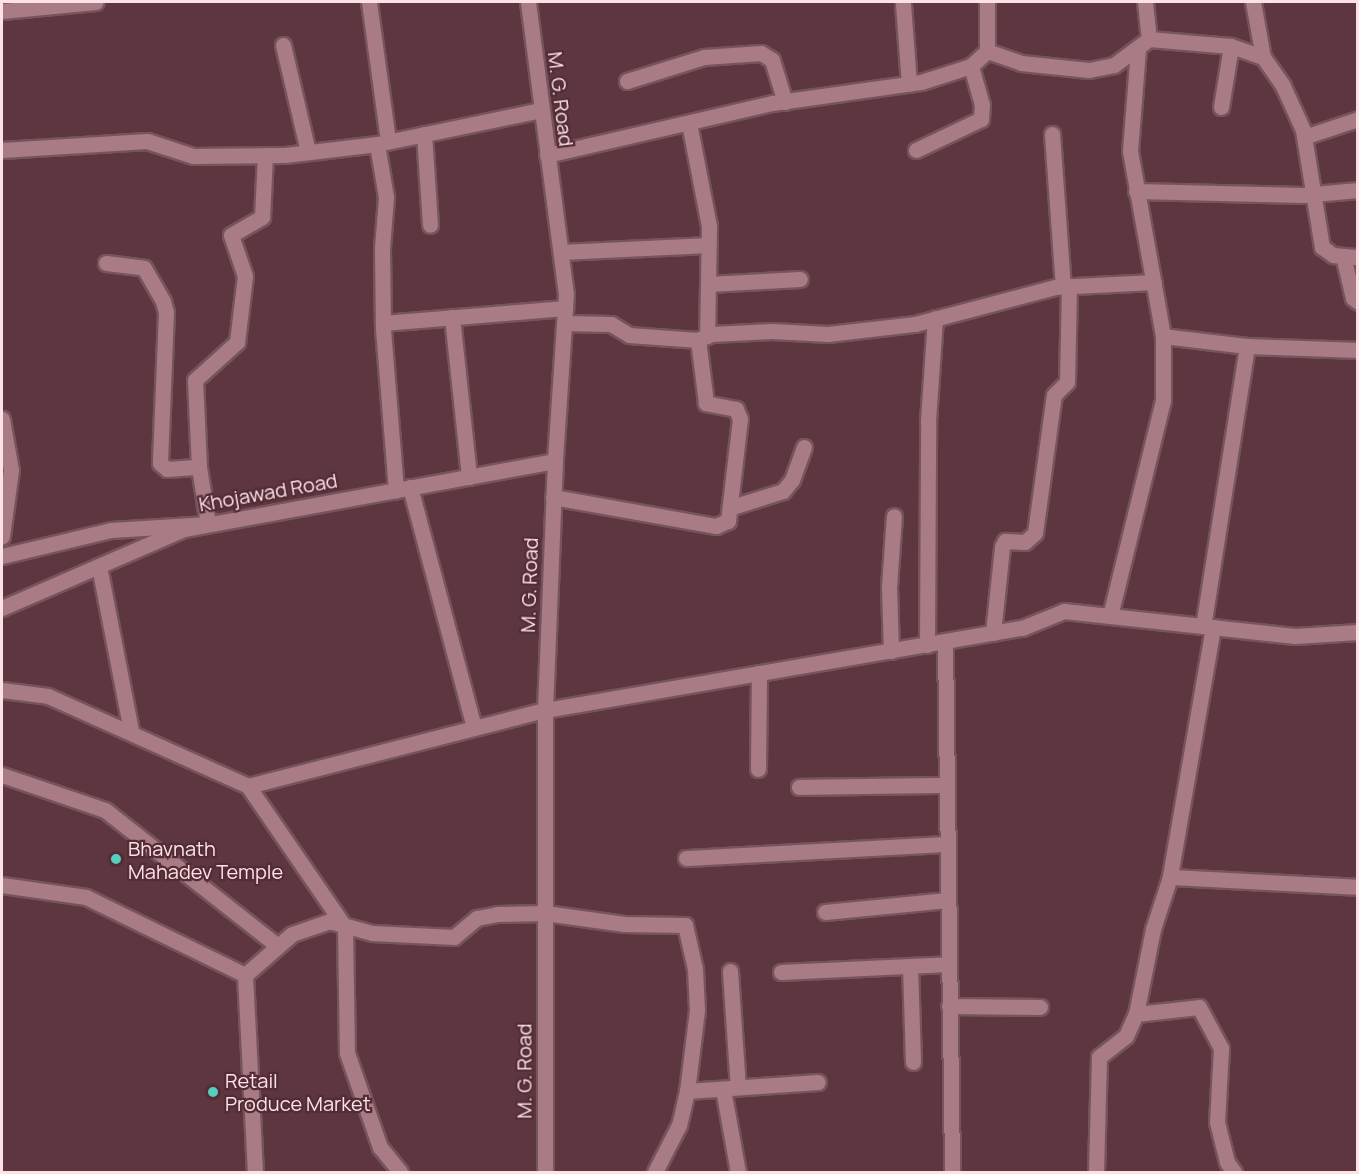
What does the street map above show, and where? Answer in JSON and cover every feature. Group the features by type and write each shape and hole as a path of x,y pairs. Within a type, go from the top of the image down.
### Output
{"street":[{"path":"2,11 96,2"},
{"path":"369,2 386,197 382,248 383,323 403,489 474,728"},
{"name":"M. G. Road","path":"528,2 561,252 564,315 553,497 545,710 545,1173"},
{"path":"547,155 785,102 909,84 970,66 987,51 987,2"},
{"path":"1110,616 1163,400 1163,336 1130,151 1143,44 1145,2"},
{"path":"1253,2 1263,57 1284,86 1304,137 1322,247 1333,255 1350,257 1358,302"},
{"path":"903,4 909,84"},
{"path":"987,51 1021,63 1089,70 1114,65 1143,44 1231,46 1263,57"},
{"path":"283,45 308,152"},
{"path":"1221,107 1231,46"},
{"path":"627,81 704,57 761,53 772,60 785,102"},
{"path":"916,150 981,119 982,105 970,66"},
{"path":"2,150 147,141 193,156 308,152 383,142 541,110"},
{"path":"1304,137 1358,119"},
{"path":"553,497 716,526 728,521 732,507 741,419 736,410 706,403 702,338 708,284 709,245 707,214 689,123"},
{"path":"424,134 430,225"},
{"path":"993,633 1002,547 1005,541 1025,542 1035,533 1054,394 1067,382 1066,286 1052,134"},
{"path":"2,556 111,530 208,524 199,467 195,380 237,342 245,276 231,235 262,217 264,155"},
{"path":"1136,190 1312,194 1358,190"},
{"path":"561,252 709,245"},
{"path":"106,263 144,268 163,301 166,312 159,463 167,469 199,467"},
{"path":"708,284 800,279"},
{"path":"383,323 452,317 564,315 611,324 628,335 702,338 772,331 828,334 935,318 1066,286 1154,282"},
{"path":"452,317 469,477"},
{"path":"927,645 928,421 935,318"},
{"path":"1163,336 1247,346 1358,350"},
{"path":"1096,1173 1099,1057 1126,1036 1136,1014 1153,929 1170,878 1247,346"},
{"path":"2,419 11,470 2,536"},
{"path":"732,507 783,490 792,480 804,447"},
{"name":"Khojawad Road","path":"2,608 184,529 555,461"},
{"path":"891,651 889,587 894,516"},
{"path":"99,566 130,731"},
{"path":"248,786 545,710 1022,628 1065,611 1295,636 1358,632"},
{"path":"945,641 952,1173"},
{"path":"758,769 759,674"},
{"path":"2,690 48,696 248,786 345,927 347,1053 380,1147 400,1173"},
{"path":"2,775 105,810 278,946"},
{"path":"798,787 946,785"},
{"path":"686,858 947,844"},
{"path":"1170,878 1358,887"},
{"path":"2,885 86,897 245,975"},
{"path":"825,912 947,900"},
{"path":"245,975 292,934 329,921 372,933 454,937 477,918 545,913 624,924 685,925 695,969 697,1010 687,1091 679,1125 655,1173"},
{"path":"781,972 948,964"},
{"path":"910,966 912,1062"},
{"path":"730,971 730,1088 738,1173"},
{"path":"245,975 255,1173"},
{"path":"949,1006 1040,1007"},
{"path":"1136,1014 1199,1007 1221,1048 1217,1122 1227,1162 1234,1173"},
{"path":"687,1091 818,1082"}],"place":[{"name":"Bhavnath Mahadev Temple","path":"116,859"},
{"name":"Retail Produce Market","path":"213,1092"}]}
